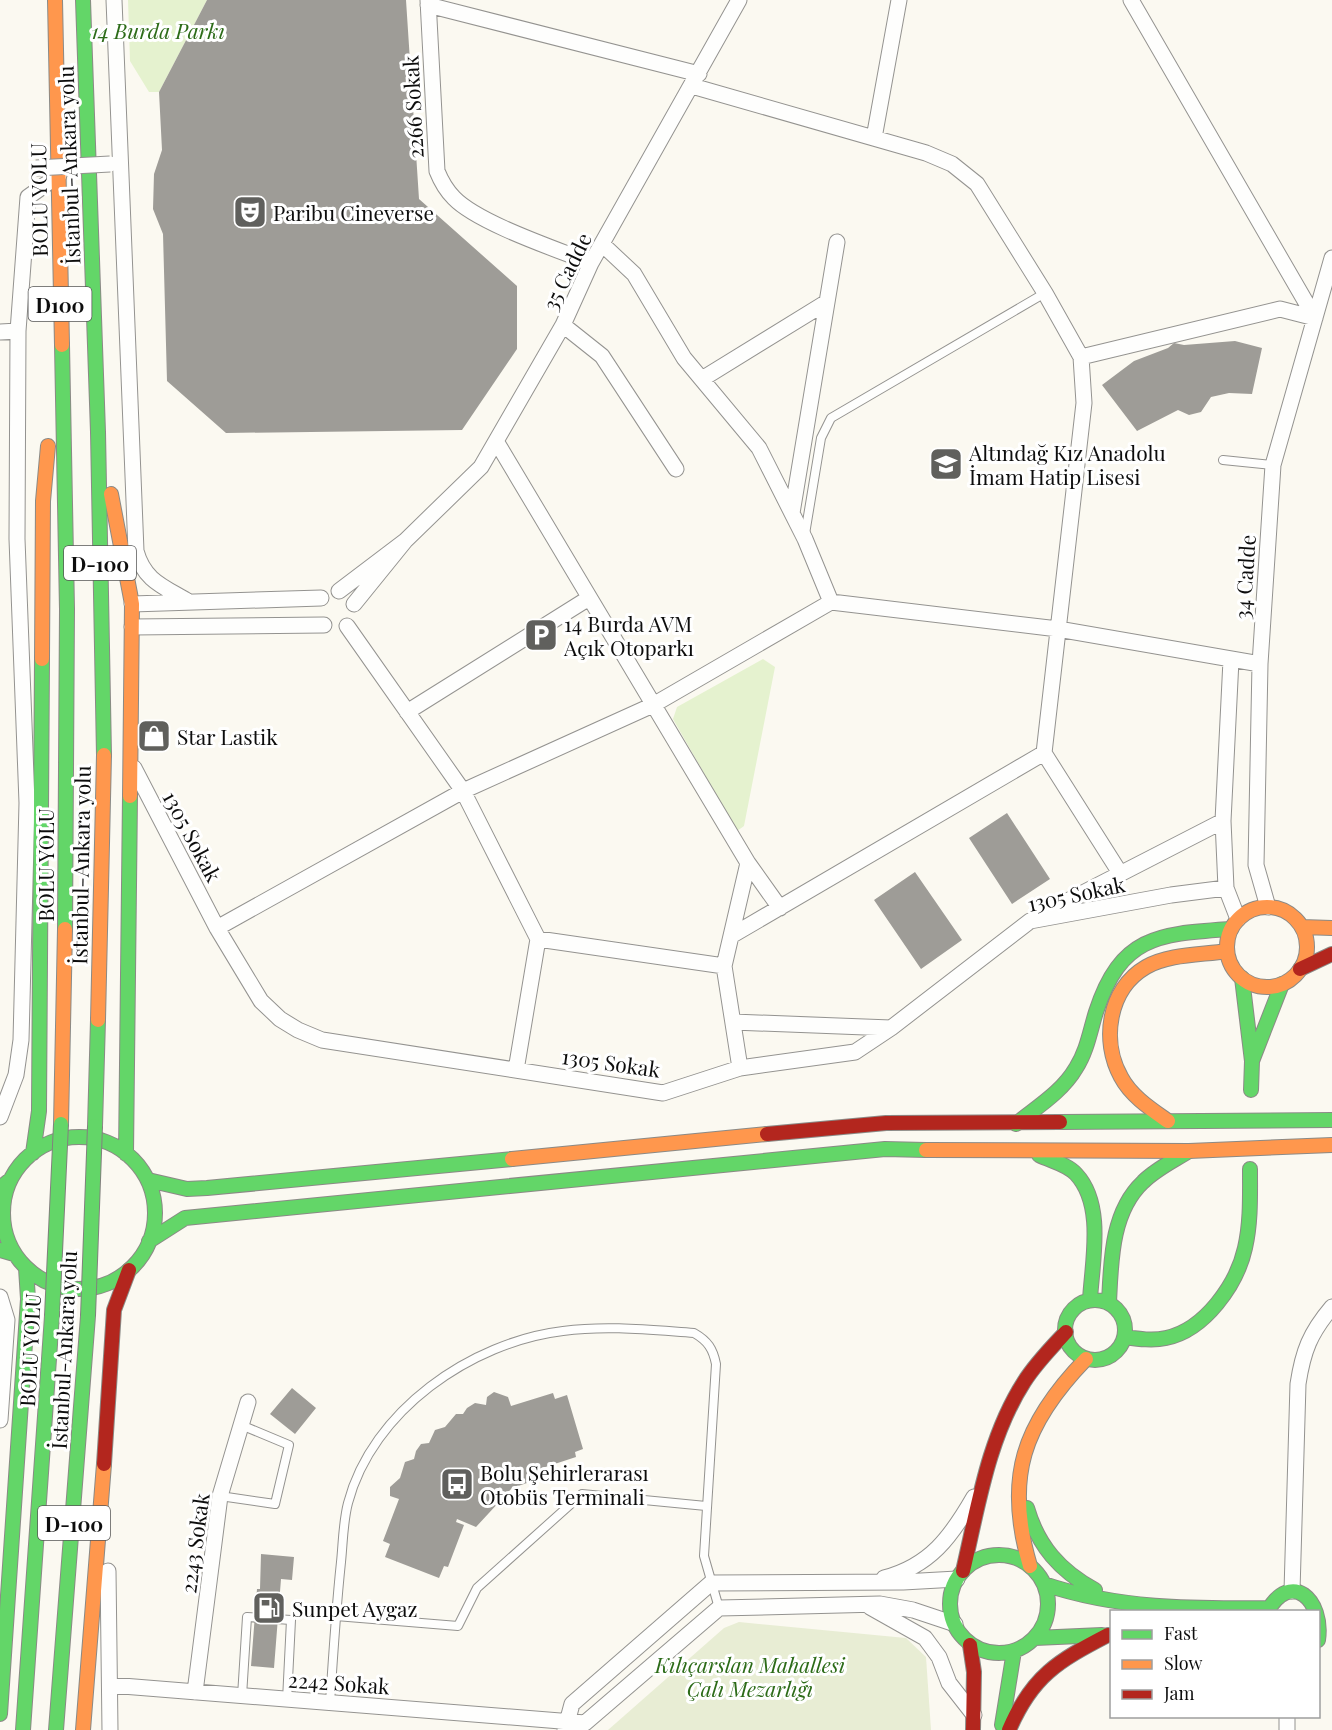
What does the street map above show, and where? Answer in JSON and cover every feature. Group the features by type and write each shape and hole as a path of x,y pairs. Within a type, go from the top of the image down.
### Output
{"main road":[{"name":"BOLU YOLU","path":"23,1730 41,1509 52,1317 61,1124 66,894 67,609 55,0"},
{"name":"İstanbul-Ankara yolu","path":"56,1730 69,1588 88,1316 104,747 98,432 83,0"},
{"path":"33,1153 39,1111 42,935 43,501 60,310"},
{"path":"98,432 132,604 126,1154"},
{"path":"1016,1124 1071,1076 1084,1050 1109,979 1135,947 1148,940 1171,933 1234,924 1256,908 1268,906 1281,909 1293,916 1302,927 1307,948 1300,969"},
{"path":"1234,924 1227,951 1229,961 1242,978 1261,986 1282,984"},
{"path":"1302,927 1332,928"},
{"path":"1168,1121 1147,1107 1122,1078 1111,1047 1111,1015 1124,986 1146,967 1175,958 1227,951"},
{"path":"1252,1061 1282,984 1300,969 1332,954"},
{"path":"1242,978 1252,1061 1251,1090"},
{"path":"147,1180 178,1187 207,1188 886,1123 1016,1124 1332,1120"},
{"path":"82,1730 99,1541 114,1310 129,1270 141,1256 149,1241 154,1206 147,1180 126,1154 109,1144 90,1138 70,1138 50,1143 33,1153 5,1184 3,1217 6,1236 14,1254 26,1268 41,1279 58,1286 77,1289 104,1284 129,1270"},
{"path":"149,1241 185,1218 885,1149 1032,1152 1189,1151 1332,1145"},
{"path":"1110,1303 1116,1231 1128,1204 1136,1189 1148,1178 1189,1151"},
{"path":"1032,1152 1076,1173 1089,1191 1093,1225 1090,1300"},
{"path":"1125,1337 1153,1342 1170,1338 1190,1329 1218,1304 1232,1286 1248,1238 1250,1169"},
{"path":"0,1250 14,1254"},
{"path":"0,1714 28,1299 26,1268"},
{"path":"1030,1566 1018,1529 1018,1480 1025,1449 1045,1405 1066,1377 1086,1359 1106,1358 1115,1353 1125,1337 1123,1317 1110,1303 1090,1300 1073,1310 1068,1318 1066,1332 1071,1347 1086,1359"},
{"path":"960,1575 975,1562 990,1556 1006,1555 1021,1560 1030,1566 1044,1584 1048,1596 1048,1613 1042,1629 1035,1638 1014,1651 1002,1654 985,1652 970,1645 959,1633 950,1602 960,1575 987,1474 1009,1408 1018,1390 1066,1332"},
{"path":"1018,1480 1032,1528 1057,1564 1075,1580 1125,1605"},
{"path":"1044,1584 1100,1602 1151,1608 1268,1610 1274,1599 1292,1591 1311,1596 1328,1615 1324,1637"},
{"path":"1035,1638 1110,1635"},
{"path":"1009,1730 1019,1704 1041,1674 1056,1662 1110,1635"},
{"path":"970,1645 974,1723"},
{"path":"1002,1730 1014,1651"}],"street":[{"path":"114,0 136,551 140,568 151,579 186,600"},
{"name":"35 Cadde","path":"405,541 481,467 563,325 591,263 739,0"},
{"path":"874,138 898,0"},
{"path":"1131,0 1315,318"},
{"path":"428,2 696,80 874,138 943,161 977,184 1045,293 1081,357 1084,403 1044,753 1120,873"},
{"name":"2266 Sokak","path":"428,2 437,171 443,185 453,198 478,215 591,263"},
{"path":"36,168 110,164"},
{"path":"0,1117 16,1075 22,1028 27,803 17,539 18,331 28,197 59,175"},
{"path":"792,513 837,242"},
{"path":"602,244 634,274 684,358 759,448 805,539 831,602"},
{"name":"34 Cadde","path":"1268,906 1256,864 1260,664 1273,465 1332,258"},
{"path":"1315,318 1332,290"},
{"path":"702,378 827,302"},
{"path":"1081,357 1280,309 1315,318"},
{"path":"563,325 602,356 676,469"},
{"path":"0,332 18,331"},
{"path":"496,441 748,863 780,908"},
{"path":"339,591 405,541"},
{"path":"354,604 405,541"},
{"path":"132,627 324,625 335,629 346,626 354,616 354,604 348,595 339,591 328,592 321,598 317,615 324,625"},
{"path":"132,604 186,600 321,598"},
{"path":"407,712 589,598"},
{"path":"217,928 463,791 653,705 831,602 1058,628 1260,664"},
{"path":"346,626 463,791 538,939 516,1070"},
{"path":"1231,660 1223,821 1226,888 1234,924"},
{"path":"731,936 1044,753"},
{"name":"1305 Sokak","path":"131,763 217,928 261,1001 280,1019 322,1040 663,1093 740,1068 855,1052 891,1028 1030,921 1226,888"},
{"path":"1030,921 1223,821"},
{"path":"740,1068 724,966 748,863"},
{"path":"538,939 724,966"},
{"path":"733,1022 891,1028"},
{"path":"0,1297 7,1320 0,1419"},
{"path":"1292,1591 1298,1384 1302,1357 1312,1333 1332,1307"},
{"name":"2243 Sokak","path":"195,1692 220,1496 248,1402"},
{"path":"864,1582 899,1574 936,1553 956,1527 987,1474"},
{"path":"99,1541 108,1569 110,1730"},
{"path":"565,1725 572,1704 711,1583 864,1582 960,1575"},
{"path":"862,1603 925,1638 939,1657 949,1683 974,1723"},
{"path":"719,1608 862,1603 913,1610 955,1624"},
{"name":"2242 Sokak","path":"110,1685 565,1725 585,1723 719,1608"}],"lane":[{"path":"805,539 821,438 831,418 1045,293"},
{"path":"1223,460 1273,465"},
{"path":"330,1703 347,1505 358,1473 377,1440 399,1413 479,1356 517,1340 563,1330 620,1328 694,1333 704,1339 713,1350 716,1365 704,1556 719,1608"},
{"path":"220,1496 275,1504 289,1445 241,1425"},
{"path":"336,1616 458,1626 477,1588 582,1494 706,1506"},
{"path":"242,1696 247,1617 291,1620 287,1700"}],"green space":[{"name":"14 Burda Parkı","path":"128,0 207,0 159,92 149,92 130,61"},
{"path":"763,659 775,667 744,826 737,831 673,719 677,707"},
{"name":"Kılıçarslan Mahallesi Çalı Mezarlığı","path":"739,1622 906,1638 926,1657 931,1730 608,1730 724,1628"}],"building":[{"path":"207,0 406,0 419,199 517,286 517,349 462,430 226,433 167,381 163,234 153,209 154,174 162,150 159,92"},
{"path":"1235,341 1262,348 1252,394 1229,393 1211,397 1201,412 1189,415 1178,410 1137,431 1102,385 1134,361 1168,348 1174,343 1184,345"},
{"path":"1007,813 1050,879 1012,904 969,838"},
{"path":"915,872 962,940 921,969 874,900"},
{"path":"292,1388 316,1408 295,1434 270,1414"},
{"name":"Bolu Şehirlerarası Otobüs Terminali","path":"494,1392 508,1397 511,1406 553,1393 555,1399 567,1395 583,1449 575,1452 576,1457 527,1473 530,1482 512,1488 476,1527 457,1519 456,1522 464,1525 448,1567 444,1566 439,1578 385,1557 390,1544 383,1541 399,1499 390,1496 390,1487 400,1478 405,1462 414,1459 421,1444 429,1443 435,1430 445,1427 456,1414 463,1414 475,1403 486,1405 487,1397"},
{"path":"261,1554 294,1557 292,1580 281,1579 274,1668 251,1666 257,1589 260,1589"}],"traffic: fast":[{"path":"83,0 98,432 104,755"},
{"path":"62,345 67,609 65,929"},
{"path":"33,1153 39,1111 42,659"},
{"path":"126,1154 130,796"},
{"path":"1016,1124 1049,1099 1070,1077 1083,1055 1106,987 1118,967 1131,953 1146,943 1163,937 1231,929"},
{"path":"1242,978 1252,1061 1282,984"},
{"path":"95,1126 98,1020"},
{"path":"1251,1090 1252,1061"},
{"path":"1060,1122 1332,1120"},
{"path":"52,1316 61,1124"},
{"path":"88,1316 95,1126"},
{"path":"79,1137 108,1143 121,1150 132,1160 142,1171 149,1184 155,1213 149,1242 142,1255 132,1266 121,1276 108,1283 79,1289 50,1283 37,1276 26,1266 16,1255 9,1242 3,1213 9,1184 16,1171 26,1160 37,1150 50,1143 79,1137"},
{"path":"149,1241 185,1218 885,1149 926,1150"},
{"path":"1109,1303 1112,1255 1124,1208 1132,1194 1148,1177 1189,1151"},
{"path":"1039,1155 1064,1165 1076,1174 1091,1201 1095,1234 1090,1300"},
{"path":"148,1180 187,1189 207,1188 512,1159"},
{"path":"1125,1337 1156,1339 1180,1333 1194,1326 1217,1304 1235,1276 1245,1248 1249,1218 1250,1169"},
{"path":"0,1188 10,1180"},
{"path":"0,1250 14,1254"},
{"path":"0,1714 28,1299 26,1268"},
{"path":"1095,1300 1112,1305 1120,1313 1125,1330 1120,1347 1112,1355 1095,1360 1078,1355 1070,1347 1065,1330 1070,1313 1078,1305 1095,1300"},
{"path":"23,1730 52,1316"},
{"path":"56,1730 88,1316"},
{"path":"1027,1508 1037,1534 1052,1556 1071,1575 1095,1590"},
{"path":"999,1555 1018,1559 1034,1569 1044,1585 1048,1604 1044,1623 1034,1639 1018,1649 999,1653 980,1649 964,1639 954,1623 950,1604 954,1585 964,1569 980,1559 999,1555"},
{"path":"1044,1584 1127,1603 1211,1608 1268,1608"},
{"path":"1268,1610 1276,1599 1295,1591 1304,1595 1315,1610"},
{"path":"1035,1638 1102,1635"},
{"path":"1002,1725 1014,1651"}],"traffic: slow":[{"path":"55,0 62,345"},
{"path":"42,659 43,501 48,446"},
{"path":"111,494 132,604 130,796"},
{"path":"98,1020 104,755"},
{"path":"1267,907 1282,910 1295,919 1304,932 1307,947 1304,962 1295,975 1282,984 1267,987 1252,984 1239,975 1230,962 1227,947 1230,932 1239,919 1252,910 1267,907"},
{"path":"1302,927 1332,928"},
{"path":"61,1124 65,929"},
{"path":"1168,1121 1142,1102 1121,1077 1111,1048 1110,1032 1116,1002 1123,988 1146,967 1175,957 1227,951"},
{"path":"512,1159 767,1134"},
{"path":"926,1150 1189,1151 1332,1145"},
{"path":"1030,1566 1022,1535 1019,1506 1020,1479 1025,1454 1034,1430 1047,1406 1086,1359"},
{"path":"83,1730 104,1464"}],"traffic: jam":[{"path":"1300,969 1332,954"},
{"path":"767,1134 886,1123 1060,1122"},
{"path":"104,1464 114,1310 129,1270"},
{"path":"963,1571 979,1498 1001,1426 1029,1375 1066,1332"},
{"path":"1009,1730 1027,1696 1048,1672 1075,1653 1108,1635"},
{"path":"970,1645 974,1672 973,1730"}],"place":[{"name":"Paribu Cineverse","path":"250,212"},
{"name":"Altındağ Kız Anadolu İmam Hatip Lisesi","path":"946,464"},
{"name":"14 Burda AVM Açık Otoparkı","path":"541,635"},
{"name":"Star Lastik","path":"154,736"},
{"name":"Bolu Şehirlerarası Otobüs Terminali","path":"457,1484"},
{"name":"Sunpet Aygaz","path":"269,1608"}]}
